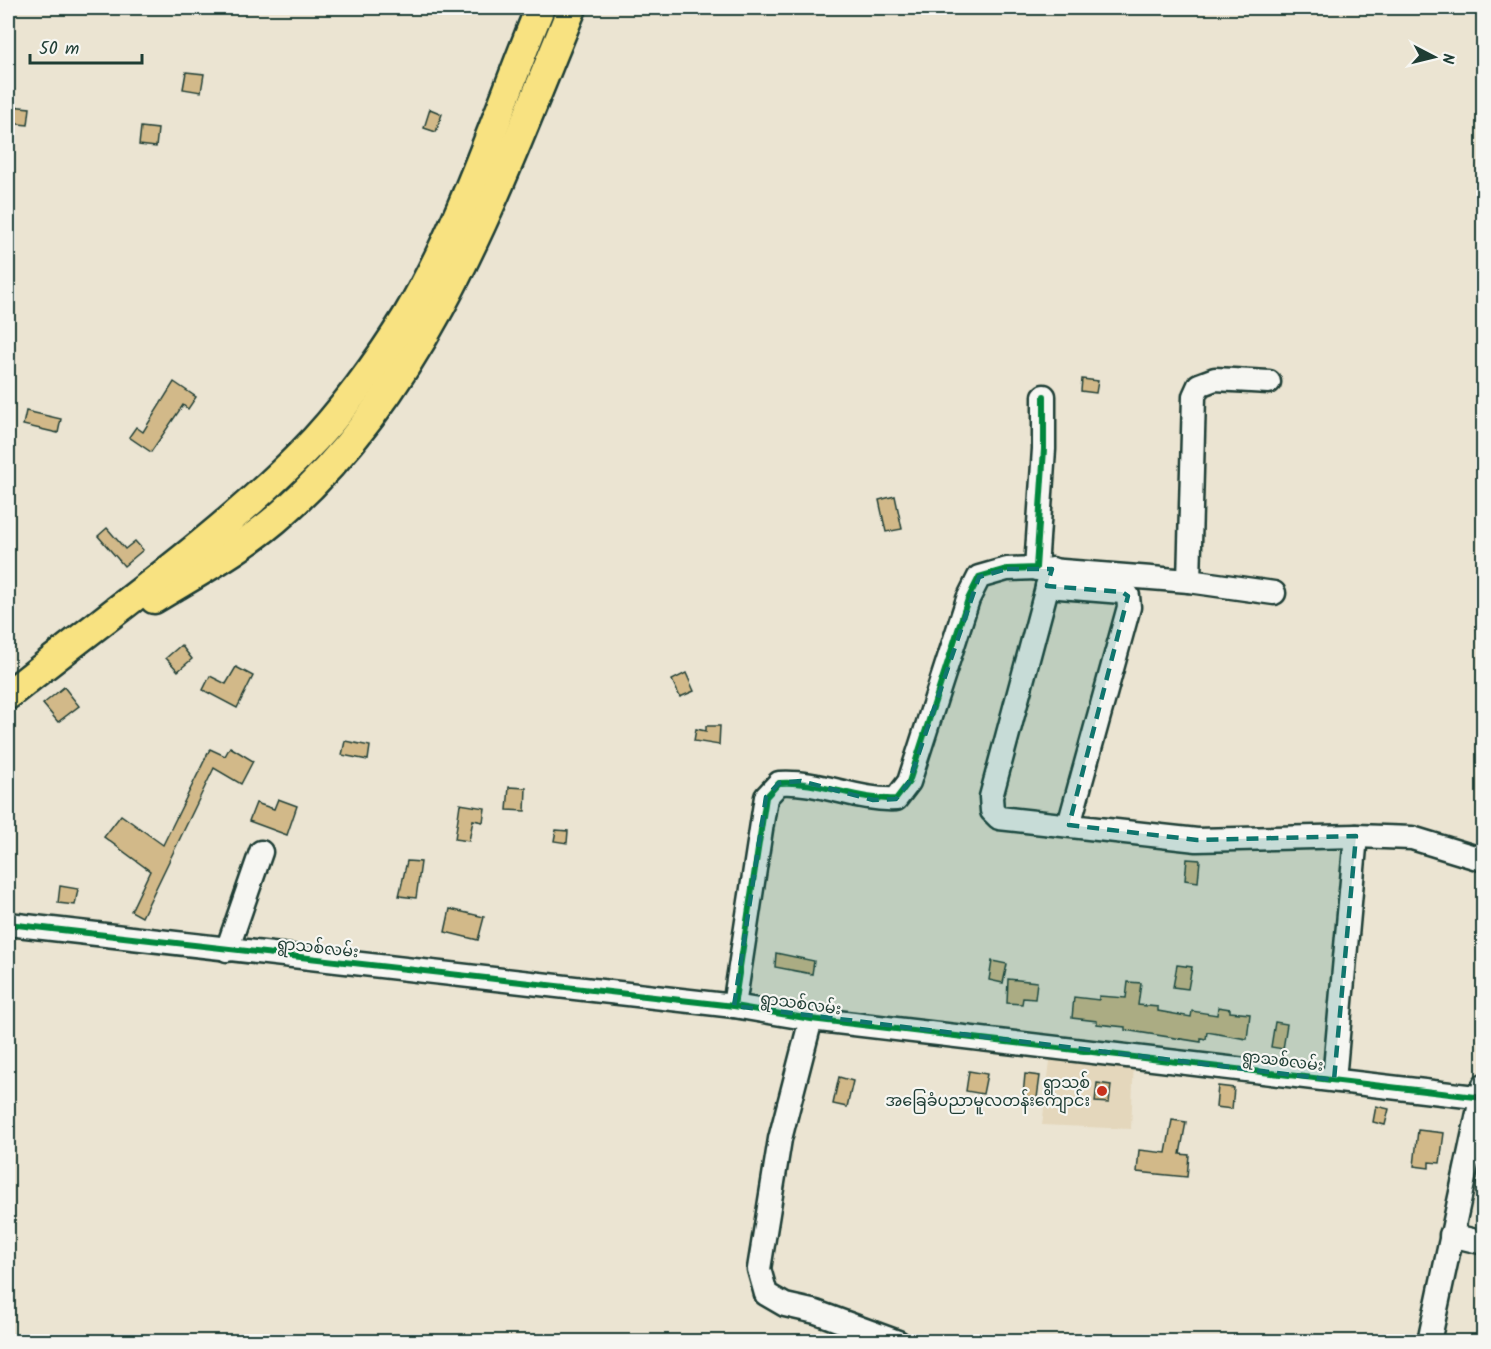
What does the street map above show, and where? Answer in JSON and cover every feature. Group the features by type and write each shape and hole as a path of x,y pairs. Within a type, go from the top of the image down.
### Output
{"main road":[{"path":"8,695 165,571 270,482 303,452 364,379 406,316 444,244 540,8"},
{"path":"61,652 197,573 285,512 358,434 384,401 441,309 514,147 572,8"}],"street":[{"path":"1189,581 1194,396 1199,385 1215,379 1269,382"},
{"path":"1044,396 1045,575 991,798 992,811 999,818 1197,840 1356,836 1412,838 1484,860"},
{"path":"735,1006 766,797 779,783 801,781 873,800 896,799 909,782 968,599 979,577 1007,569 1122,592 1128,596 1129,607 1069,825"},
{"path":"1045,575 1189,581 1274,593"},
{"path":"1334,1080 1356,836"},
{"path":"227,950 261,852"},
{"name":"ရွာသစ်လမ်း","path":"8,924 735,1006 811,1019 1334,1080 1483,1094"},
{"path":"811,1019 780,1139 759,1269 766,1294 785,1305 816,1312 898,1341"},
{"path":"1429,1341 1483,1094"},
{"path":"1451,1234 1484,1243"}],"highlighted area":[{"path":"1007,569 1052,569 1047,586 1122,592 1128,596 1069,825 1197,840 1356,836 1334,1080 734,1006 766,797 779,783 801,781 873,800 896,799 909,782 979,577"}],"shaded area":[{"path":"1051,1053 1134,1061 1131,1129 1042,1125"}],"building":[{"path":"186,72 204,74 201,92 183,89"},
{"path":"10,106 30,108 28,125 8,123"},
{"path":"430,109 442,114 436,132 424,128"},
{"path":"141,127 158,129 156,147 139,145"},
{"path":"1082,379 1098,381 1096,393 1081,391"},
{"path":"174,382 196,397 188,409 183,405 151,452 129,437 136,427 143,432"},
{"path":"26,411 61,419 58,433 23,425"},
{"path":"895,496 902,529 886,532 879,500"},
{"path":"107,528 125,549 135,541 143,550 124,566 98,536"},
{"path":"181,645 192,659 178,671 166,658"},
{"path":"236,667 253,676 237,708 203,690 210,676 226,684"},
{"path":"686,673 694,691 680,697 672,680"},
{"path":"64,687 79,706 58,722 43,704"},
{"path":"706,726 720,726 719,745 694,741 696,729 706,731"},
{"path":"345,741 370,746 368,760 342,755"},
{"path":"230,747 253,761 241,784 214,768 142,917 131,911 150,871 104,837 121,815 163,845 210,749 225,756"},
{"path":"509,787 526,788 525,811 507,810"},
{"path":"278,799 297,806 287,835 249,821 256,803 274,809"},
{"path":"460,804 485,808 483,822 473,820 469,841 455,839"},
{"path":"556,830 568,831 567,843 554,841"},
{"path":"1187,859 1200,860 1198,882 1185,880"},
{"path":"407,861 421,862 416,898 399,896"},
{"path":"60,886 78,889 75,905 58,903"},
{"path":"450,909 484,917 478,940 445,932"},
{"path":"776,953 814,961 812,974 775,967"},
{"path":"992,961 1007,964 1003,983 989,980"},
{"path":"1177,965 1192,967 1188,989 1173,987"},
{"path":"1008,979 1037,982 1035,999 1023,998 1022,1004 1007,1003"},
{"path":"1128,982 1141,983 1138,1005 1158,1007 1158,1011 1191,1017 1192,1011 1217,1015 1218,1007 1230,1009 1230,1012 1250,1014 1247,1039 1207,1032 1206,1039 1201,1038 1201,1042 1125,1030 1125,1027 1072,1018 1074,997 1099,1000 1099,996 1126,998"},
{"path":"1275,1022 1287,1024 1283,1049 1271,1047"},
{"path":"969,1071 987,1074 983,1094 966,1091"},
{"path":"1025,1074 1040,1076 1037,1098 1023,1096"},
{"path":"839,1077 853,1081 847,1107 833,1104"},
{"path":"1097,1083 1111,1085 1109,1103 1095,1102"},
{"path":"1218,1086 1234,1088 1232,1109 1216,1107"},
{"path":"1376,1106 1389,1109 1385,1125 1373,1122"},
{"path":"1172,1120 1186,1122 1180,1154 1189,1155 1187,1177 1137,1172 1139,1150 1166,1153"},
{"path":"1418,1130 1444,1133 1440,1163 1429,1162 1429,1168 1414,1166"}],"cycle path":[{"path":"734,1006 766,797 779,783 794,783 866,797 896,799 909,782 968,599 979,577 1007,569 1036,568 1044,449 1044,396"},
{"path":"8,924 734,1006 811,1019 1484,1098"}],"place":[{"name":"ရွာသစ် အခြေခံပညာမူလတန်းကျောင်း","path":"1102,1091"}]}
